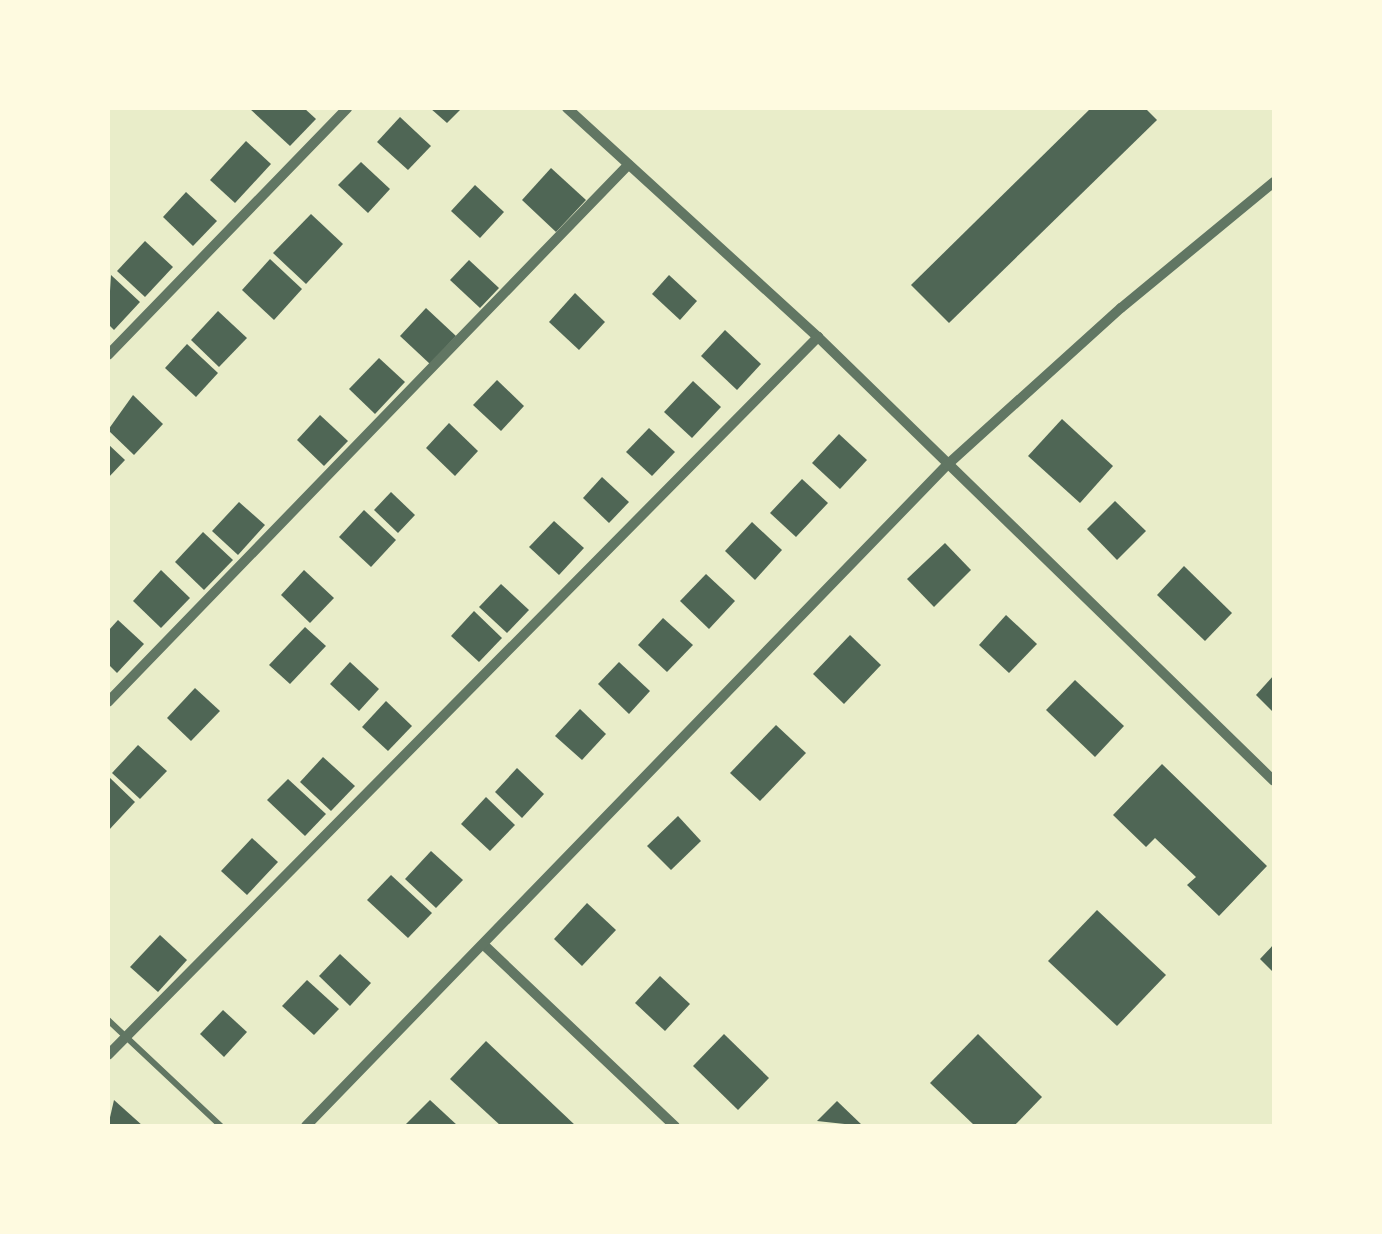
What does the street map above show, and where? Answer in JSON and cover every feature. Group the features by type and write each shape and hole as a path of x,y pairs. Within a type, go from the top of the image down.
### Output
{"street":[{"path":"108,355 347,108"},
{"path":"567,108 818,337 1274,781"},
{"path":"108,702 628,164"},
{"path":"306,1126 485,946 947,465 1121,308 1274,182"},
{"path":"108,1055 818,337"},
{"path":"485,946 674,1126"}],"lane":[{"path":"108,1020 221,1126"}],"building":[{"path":"249,108 304,108 316,119 290,146"},
{"path":"430,108 462,108 447,123"},
{"path":"1091,108 1145,108 1157,120 949,323 911,285"},
{"path":"400,117 431,146 408,170 377,142"},
{"path":"246,141 271,164 235,203 210,180"},
{"path":"361,162 390,189 368,213 338,185"},
{"path":"551,168 586,200 556,232 522,200"},
{"path":"475,185 504,212 480,238 451,211"},
{"path":"186,192 217,221 193,246 163,217"},
{"path":"311,214 343,244 306,284 273,253"},
{"path":"145,241 173,267 145,297 117,271"},
{"path":"270,259 302,289 274,320 242,290"},
{"path":"469,260 499,288 480,308 450,280"},
{"path":"111,275 140,302 114,330 108,324"},
{"path":"669,275 697,301 680,320 652,294"},
{"path":"575,293 605,322 579,350 549,322"},
{"path":"426,308 456,336 430,364 400,336"},
{"path":"218,311 247,338 219,367 191,340"},
{"path":"725,330 761,364 737,390 701,356"},
{"path":"187,344 218,373 196,397 165,368"},
{"path":"379,358 405,382 375,414 349,389"},
{"path":"497,380 524,406 501,431 473,405"},
{"path":"693,381 721,407 692,438 664,412"},
{"path":"133,395 163,424 134,455 108,430"},
{"path":"320,415 348,441 324,466 297,440"},
{"path":"1062,419 1113,466 1080,503 1028,456"},
{"path":"449,423 478,451 455,476 426,448"},
{"path":"649,428 675,452 652,476 626,452"},
{"path":"839,434 867,460 840,489 812,463"},
{"path":"108,444 125,460 108,478"},
{"path":"602,477 629,502 609,523 583,498"},
{"path":"802,479 828,503 796,537 770,513"},
{"path":"391,492 415,515 398,533 374,510"},
{"path":"1115,501 1146,531 1117,560 1087,529"},
{"path":"239,502 265,525 238,555 212,531"},
{"path":"364,510 396,540 371,567 339,537"},
{"path":"554,521 584,548 559,575 529,547"},
{"path":"752,522 782,550 755,580 725,551"},
{"path":"203,532 233,560 204,590 175,562"},
{"path":"945,543 971,570 934,607 907,579"},
{"path":"1184,566 1232,613 1205,641 1157,595"},
{"path":"161,570 190,598 161,628 133,601"},
{"path":"304,570 334,598 310,623 281,595"},
{"path":"706,574 735,601 709,629 680,601"},
{"path":"501,584 529,610 507,633 479,607"},
{"path":"474,611 502,638 479,662 451,636"},
{"path":"1006,615 1037,644 1009,673 979,645"},
{"path":"663,618 693,645 667,672 638,645"},
{"path":"118,620 144,644 117,673 108,664 108,631"},
{"path":"305,627 326,646 290,684 269,665"},
{"path":"850,635 881,665 844,704 813,674"},
{"path":"350,662 379,689 359,711 330,684"},
{"path":"619,662 650,691 629,714 598,684"},
{"path":"1274,675 1274,713 1256,695"},
{"path":"1075,680 1124,726 1095,757 1046,710"},
{"path":"195,688 220,711 191,741 167,718"},
{"path":"386,701 412,726 388,751 362,727"},
{"path":"580,709 606,734 582,760 555,736"},
{"path":"776,725 806,753 760,801 730,773"},
{"path":"138,745 167,771 140,799 112,773"},
{"path":"323,757 355,786 331,811 300,782"},
{"path":"1162,764 1267,866 1219,916 1187,885 1196,877 1155,838 1146,847 1113,815"},
{"path":"517,768 544,794 522,818 495,792"},
{"path":"108,776 135,802 108,831"},
{"path":"288,779 326,814 305,836 267,800"},
{"path":"486,797 515,825 490,851 461,824"},
{"path":"678,816 701,841 671,870 647,846"},
{"path":"252,838 278,862 247,895 221,871"},
{"path":"431,851 463,880 436,908 405,879"},
{"path":"391,875 432,913 408,938 367,900"},
{"path":"587,903 616,930 582,966 554,939"},
{"path":"1097,910 1166,975 1117,1026 1048,961"},
{"path":"160,935 187,960 158,992 130,967"},
{"path":"1274,944 1274,973 1260,959"},
{"path":"340,954 371,983 350,1006 319,976"},
{"path":"660,976 690,1004 665,1031 635,1003"},
{"path":"307,980 339,1009 314,1035 282,1006"},
{"path":"223,1010 247,1032 224,1057 200,1034"},
{"path":"724,1034 769,1078 738,1110 693,1066"},
{"path":"978,1034 1042,1097 1014,1126 975,1126 930,1083"},
{"path":"486,1041 576,1126 501,1126 450,1079"},
{"path":"114,1100 143,1126 108,1126"},
{"path":"430,1100 458,1126 404,1126"},
{"path":"837,1101 863,1126 817,1121"}]}
